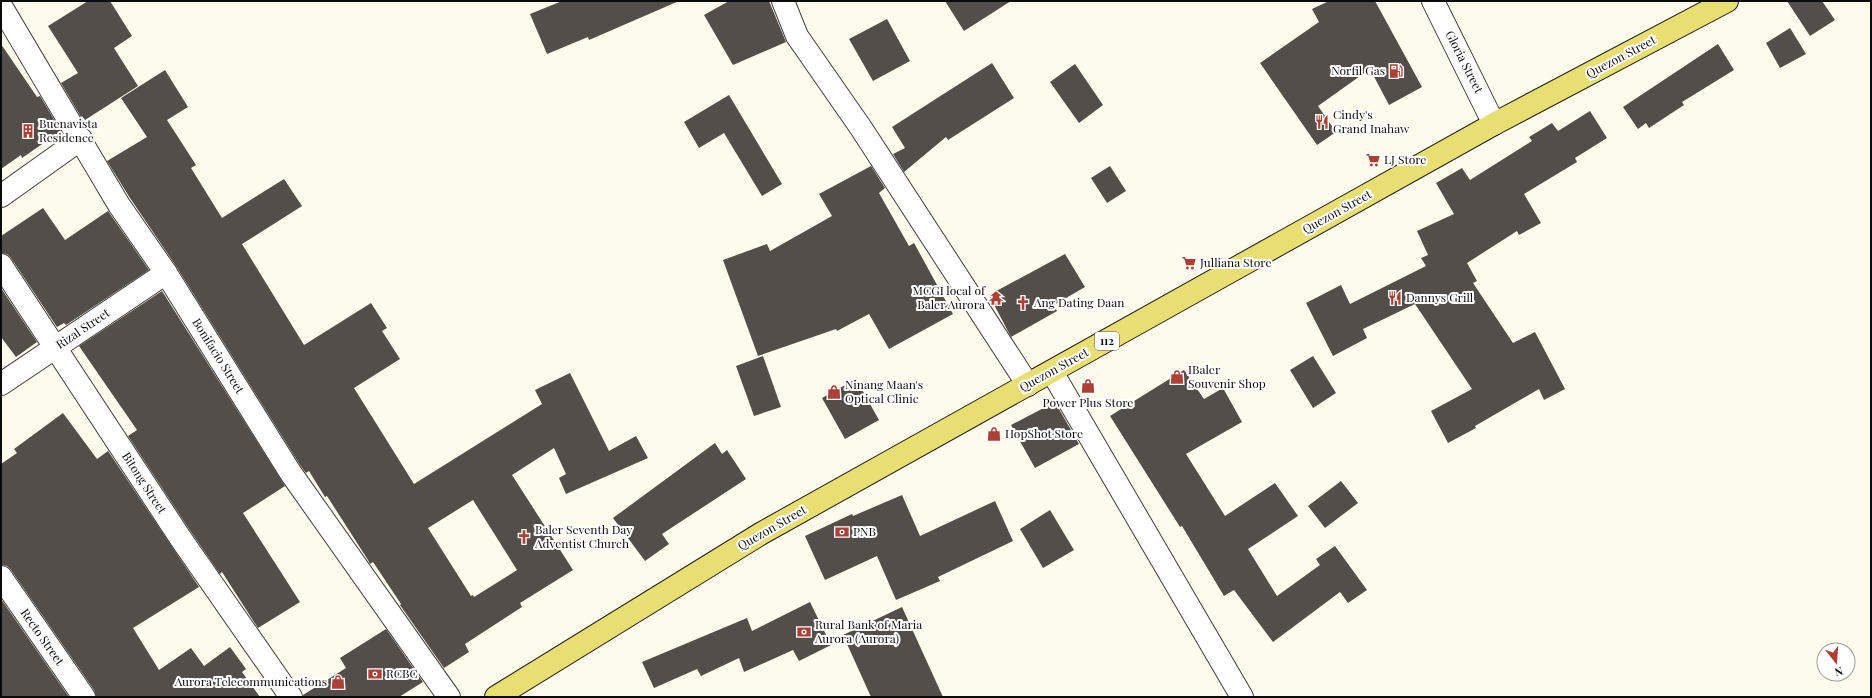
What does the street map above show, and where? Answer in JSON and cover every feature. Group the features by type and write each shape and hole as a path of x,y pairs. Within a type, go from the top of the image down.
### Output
{"main road":[{"name":"Quezon Street","path":"496,697 762,533 1494,124 1727,1"}],"street":[{"path":"783,1 797,36 861,128 1028,385"},
{"name":"Gloria Street","path":"1433,1 1494,124"},
{"name":"Bonifacio Street","path":"4,6 119,205 166,273 290,472 449,697"},
{"path":"1,196 81,139"},
{"name":"Bitong Street","path":"1,265 181,539 291,697"},
{"name":"Rizal Street","path":"1,384 166,273"},
{"path":"1052,372 1242,697"},
{"name":"Recto Street","path":"1,577 84,697"}],"building":[{"path":"88,1 110,1 132,36 114,48 138,86 85,120 82,116 81,117 61,83 78,73 48,26"},
{"path":"562,1 679,1 589,40 588,37 547,54 530,14"},
{"path":"729,1 769,1 786,42 733,65 704,15"},
{"path":"945,1 1011,1 964,31"},
{"path":"1329,1 1375,1 1422,87 1389,105 1370,69 1318,106 1336,132 1317,145 1260,63 1319,22 1312,9"},
{"path":"1787,1 1822,1 1835,20 1810,36"},
{"path":"887,19 910,61 873,81 849,39"},
{"path":"1790,28 1806,54 1780,68 1766,43"},
{"path":"1,44 37,97 40,96 61,131 22,158 21,155 1,169"},
{"path":"1718,44 1734,70 1682,102 1684,105 1649,128 1646,123 1638,129 1623,107"},
{"path":"992,63 1014,98 948,140 946,137 904,172 893,154 905,148 892,127"},
{"path":"1075,64 1103,105 1079,123 1050,82"},
{"path":"165,70 188,107 167,120 196,165 191,168 222,218 284,179 302,206 242,244 304,345 371,303 387,328 382,331 400,359 354,388 414,484 542,404 535,390 570,373 609,451 636,436 648,458 566,494 559,478 566,474 554,448 512,475 573,570 520,603 522,607 465,644 469,652 444,668 400,605 401,604 373,562 370,564 327,496 325,497 309,471 306,473 300,465 176,266 107,161 147,137 121,98","holes":["473,500 517,570 474,597 473,595 471,596 428,528"]},
{"path":"729,95 782,184 762,196 724,133 699,148 684,122"},
{"path":"1590,111 1607,138 1575,158 1577,162 1524,194 1541,223 1519,235 1517,231 1467,263 1477,281 1473,283 1513,343 1535,332 1565,389 1544,400 1539,389 1475,426 1476,428 1448,443 1431,411 1472,389 1415,304 1363,329 1367,338 1333,356 1306,303 1341,285 1350,304 1426,266 1421,258 1428,255 1417,231 1454,214 1436,183 1462,168 1470,180 1532,141 1529,137 1552,123 1558,131"},
{"path":"871,166 885,188 879,193 909,246 914,243 953,314 889,349 869,314 837,331 836,329 758,356 723,260 767,244 770,251 832,216 819,194"},
{"path":"1110,166 1126,191 1107,203 1091,178"},
{"path":"43,208 65,240 108,211 149,270 66,325 64,323 57,327 11,258 7,254 1,253 1,236"},
{"name":"Ang Dating Daan","path":"1065,254 1085,287 1054,305 1057,311 1011,337 989,295"},
{"path":"1,288 37,342 16,357 1,337"},
{"path":"162,291 285,486 243,513 300,602 258,628 222,572 220,574 191,532 128,436 137,430 79,346"},
{"path":"763,356 781,407 754,416 736,366"},
{"path":"1313,356 1336,393 1313,408 1290,370"},
{"path":"1184,370 1204,399 1223,388 1242,422 1186,454 1225,516 1275,483 1298,516 1248,549 1277,596 1320,565 1316,559 1335,546 1367,590 1348,603 1340,592 1273,642 1234,590 1224,596 1182,526 1180,527 1110,416"},
{"path":"856,379 879,420 845,439 822,398"},
{"path":"1055,402 1079,444 1035,468 1011,425"},
{"path":"63,413 97,459 108,451 199,587 133,628 159,670 191,648 204,666 230,647 246,669 242,672 260,697 96,697 94,690 11,570 7,566 1,565 1,464 17,453 14,449"},
{"path":"715,443 722,454 727,450 746,479 662,534 669,544 645,561 613,518"},
{"path":"1341,481 1358,503 1325,528 1308,506"},
{"path":"902,495 920,536 995,501 1013,541 938,577 940,581 896,600 877,556 825,580 805,536 852,514 853,516"},
{"path":"1050,510 1074,550 1043,568 1020,529"},
{"path":"1,599 69,697 1,697"},
{"path":"810,602 831,645 799,661 793,650 744,672 739,658 701,676 697,669 654,688 642,662 747,618 752,631"},
{"path":"902,607 943,697 871,697 843,635"},
{"path":"386,629 423,682 399,697 303,697 303,695 346,668 340,658"}],"place":[{"name":"Norfil Gas","path":"1396,71"},
{"name":"Cindy's Grand Inahaw","path":"1322,122"},
{"name":"Buenavista Residence","path":"28,131"},
{"name":"LJ Store","path":"1373,160"},
{"name":"Julliana Store","path":"1189,263"},
{"name":"MCGI local of Baler Aurora","path":"996,298"},
{"name":"Dannys Grill","path":"1395,298"},
{"name":"Ang Dating Daan","path":"1023,303"},
{"name":"IBaler Souvenir Shop","path":"1177,377"},
{"name":"Power Plus Store","path":"1088,386"},
{"name":"Ninang Maan's Optical Clinic","path":"834,392"},
{"name":"HopShot Store","path":"994,434"},
{"name":"PNB","path":"842,532"},
{"name":"Baler Seventh Day Adventist Church","path":"524,537"},
{"name":"Rural Bank of Maria Aurora (Aurora)","path":"804,632"},
{"name":"RCBC","path":"375,674"},
{"name":"Aurora Telecommunications","path":"338,682"}]}
